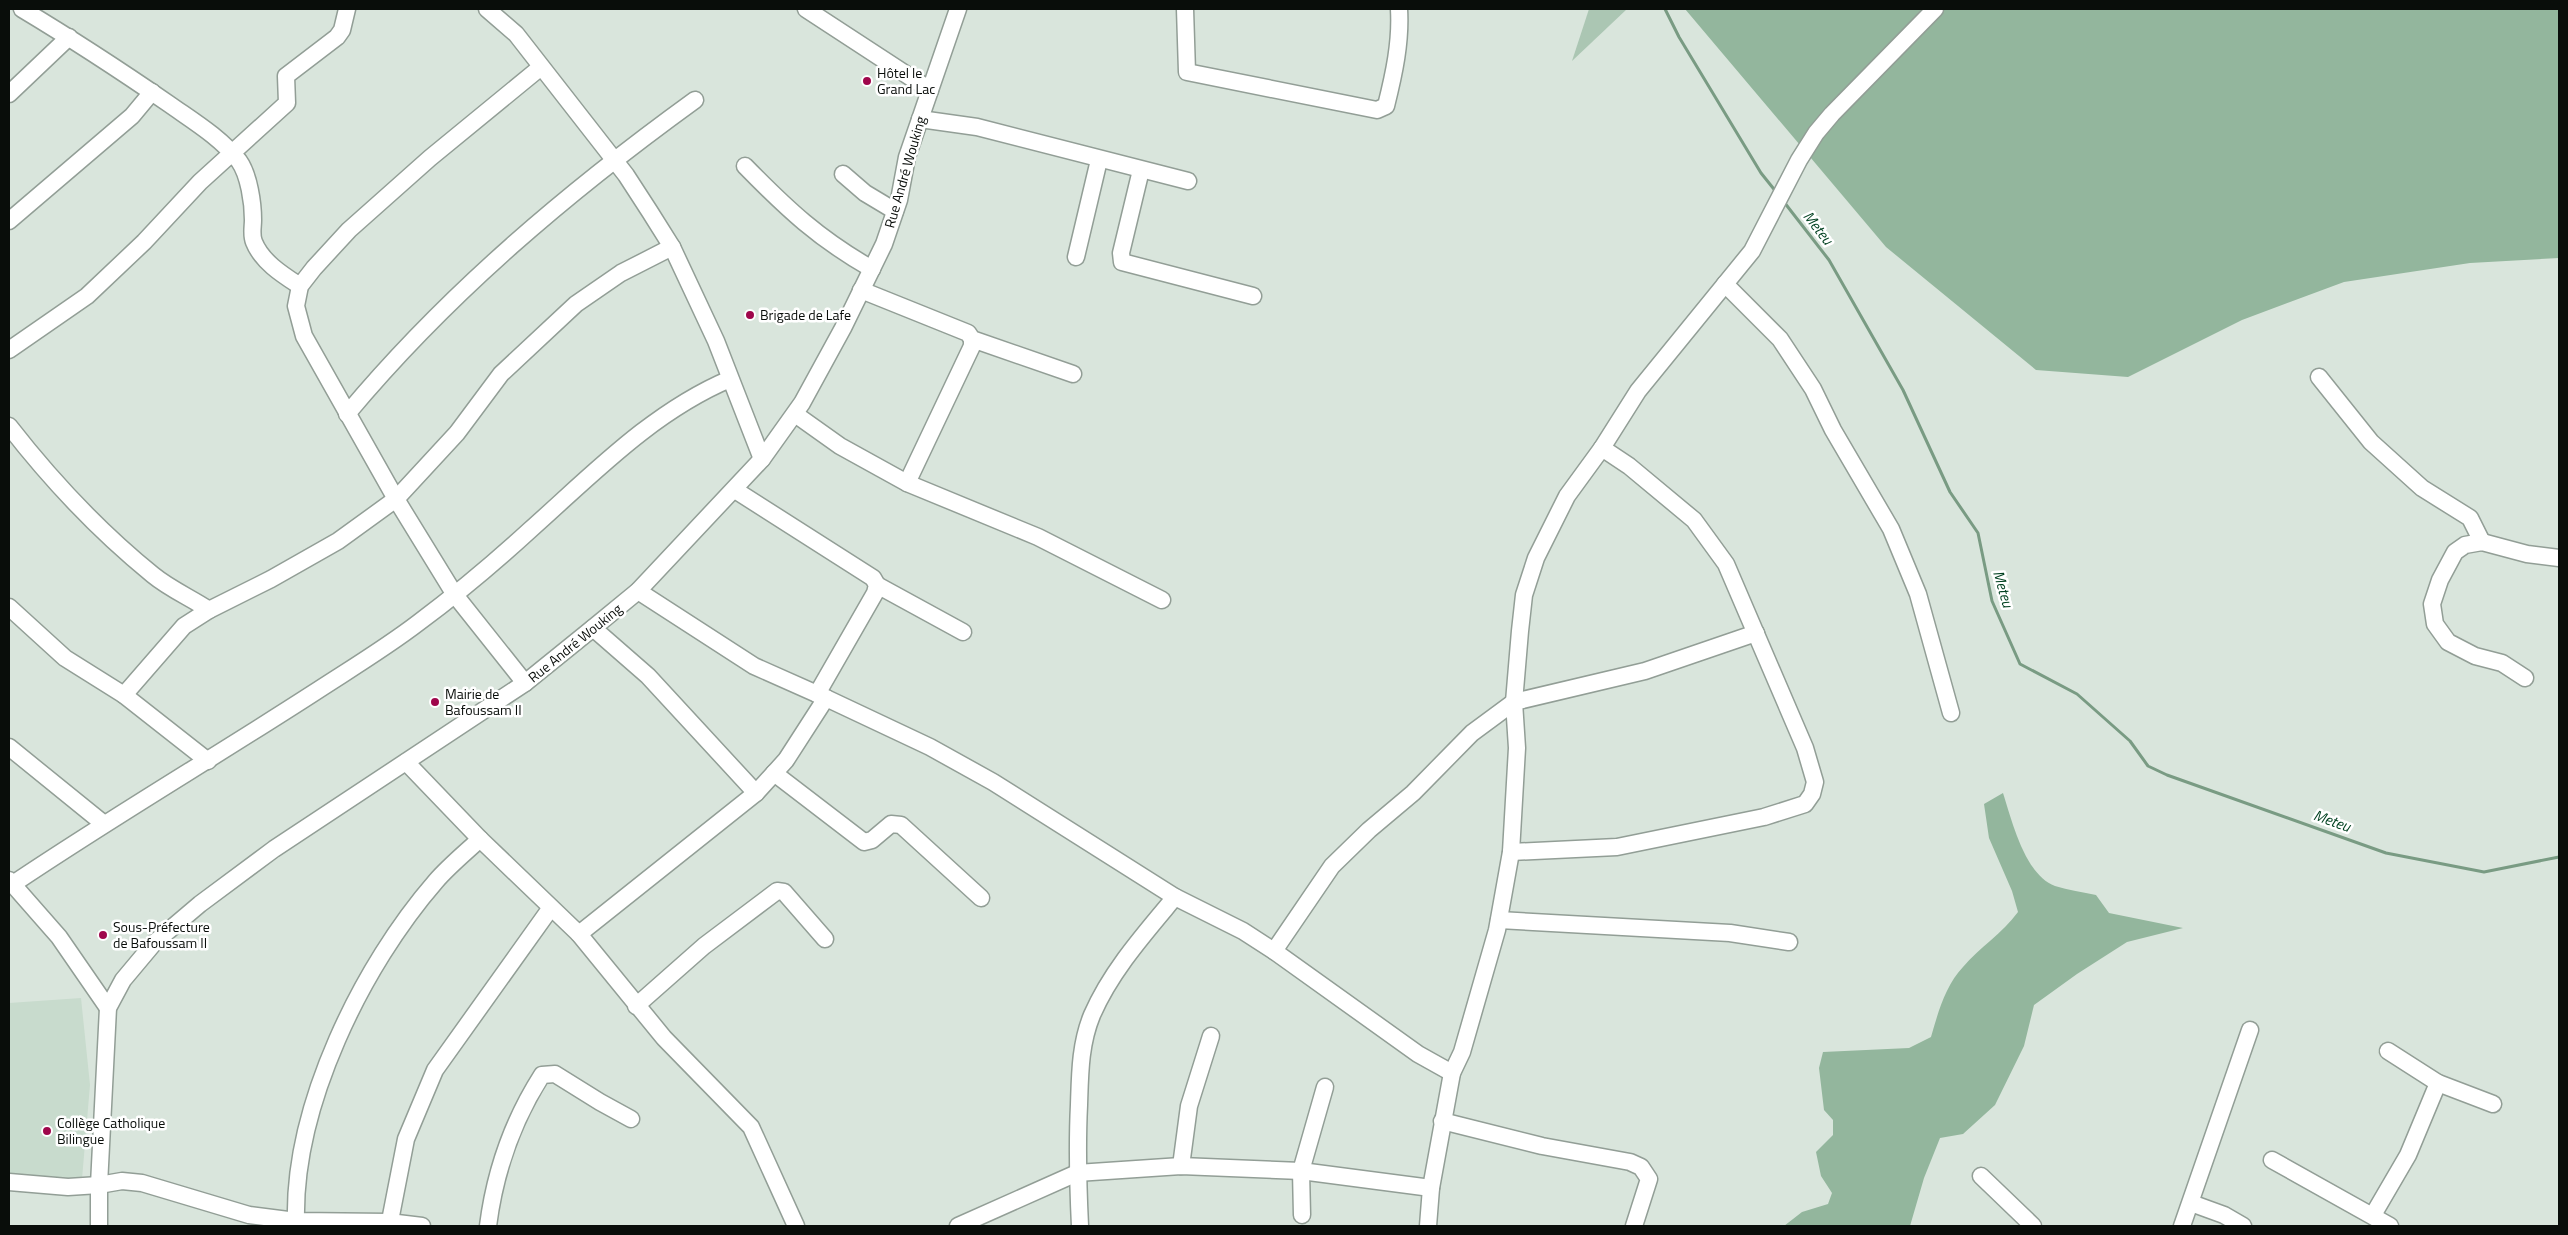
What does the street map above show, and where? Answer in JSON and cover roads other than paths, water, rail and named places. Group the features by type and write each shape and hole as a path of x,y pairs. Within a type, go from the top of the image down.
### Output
{"street":[{"path":"22,9 69,37 214,136 241,163 246,178 253,218 254,244 279,272 300,286"},
{"path":"9,350 87,296 144,242 200,182 287,103 286,76 290,70 337,37 342,30 347,9"},
{"path":"487,9 516,34 612,160 626,175 672,248 716,341 762,459"},
{"path":"806,9 930,90"},
{"name":"Rue André Wouking","path":"99,1226 99,1185 108,1008 123,980 136,962 154,943 200,904 274,849 525,683 593,628 638,591 735,490 762,459 795,414 843,328 872,269 895,211 907,156 958,9"},
{"path":"1185,9 1187,72 1377,110 1386,106 1394,76 1398,53 1399,9"},
{"path":"1428,1226 1431,1188 1452,1073 1462,1052 1499,920 1511,852 1517,748 1514,702 1524,595 1536,558 1567,496 1602,448 1638,391 1752,250 1799,160 1816,134 1832,114 1936,9"},
{"path":"9,94 69,37"},
{"path":"525,683 455,595 396,498 347,414 298,320 296,306 300,286 349,230 430,158 541,68"},
{"path":"9,222 132,116 152,92"},
{"path":"347,414 391,361 434,317 539,221 612,160 695,100"},
{"path":"920,119 977,127 1099,160 1188,181"},
{"path":"1076,257 1099,160"},
{"path":"745,166 803,223 837,250 872,269"},
{"path":"1142,170 1120,253 1122,262 1253,296"},
{"path":"843,174 864,193 895,211"},
{"path":"124,695 184,626 209,610 271,579 338,541 396,498 457,433 501,374 576,304 620,273 672,248"},
{"path":"1725,284 1780,339 1813,388 1833,430 1891,529 1918,594 1951,713"},
{"path":"862,290 968,333 972,339 972,346 907,483"},
{"path":"972,339 1073,374"},
{"path":"2319,377 2372,442 2422,488 2470,518 2482,542"},
{"path":"108,1008 59,937 11,882 208,761 401,636 455,595 623,445 711,387 730,379"},
{"path":"795,414 840,446 907,483 1038,538 1162,600"},
{"path":"9,426 38,463 116,542 154,576 209,610"},
{"path":"1511,852 1618,847 1764,817 1805,804 1812,794 1815,782 1805,748 1726,564 1694,520 1629,466 1602,448"},
{"path":"735,490 873,578 877,585 963,632"},
{"path":"2525,678 2502,663 2475,656 2448,642 2434,624 2432,604 2440,580 2455,552 2465,545 2482,542 2527,554 2559,558"},
{"path":"579,934 756,793 792,752 875,593 877,585"},
{"path":"638,591 754,666 930,747 993,782 1175,897 1243,931 1418,1054 1452,1073"},
{"path":"9,607 65,658 124,695 208,761"},
{"path":"593,628 648,676 756,793"},
{"path":"1274,951 1332,866 1369,830 1412,793 1472,733 1514,702 1645,671 1756,633"},
{"path":"9,747 104,824"},
{"path":"406,762 550,909 579,934 636,1006 751,1128 796,1226"},
{"path":"774,773 864,842 872,840 891,824 900,825 982,898"},
{"path":"299,1223 295,1198 299,1166 314,1107 332,1050 352,1004 394,937 436,881 480,839"},
{"path":"636,1006 704,946 776,891 784,892 825,939"},
{"path":"1080,1226 1077,1173 1081,1056 1092,1015 1133,947 1175,897"},
{"path":"389,1224 406,1139 435,1070 550,909"},
{"path":"1499,920 1730,934 1788,942"},
{"path":"2182,1226 2250,1030"},
{"path":"1181,1166 1189,1106 1211,1036"},
{"path":"2388,1051 2438,1083 2493,1104"},
{"path":"488,1226 492,1194 510,1133 542,1075 555,1074 632,1119"},
{"path":"2373,1215 2408,1155 2438,1083"},
{"path":"1302,1215 1302,1171 1325,1087"},
{"path":"1442,1121 1542,1146 1630,1162 1641,1167 1649,1179 1634,1226"},
{"path":"2272,1160 2390,1226"},
{"path":"958,1226 1077,1173 1181,1166 1302,1171 1431,1188"},
{"path":"1981,1176 2033,1226"},
{"path":"9,1182 68,1187 122,1181 142,1182 249,1221 422,1226"},
{"path":"2191,1203 2224,1215 2243,1226"}],"waterway":[{"name":"Meteu","path":"1665,9 1679,37 1761,173 1777,193"},
{"name":"Meteu","path":"1784,202 1829,260 1903,390 1950,492 1978,533 1992,601 2020,664 2077,694 2130,741 2148,766 2167,775 2386,853 2484,872 2559,857"}],"place":[{"name":"Hôtel le Grand Lac","path":"867,81"},
{"name":"Brigade de Lafe","path":"750,315"},
{"name":"Mairie de Bafoussam II","path":"435,702"},
{"name":"Sous-Préfecture de Bafoussam II","path":"103,935"},
{"name":"Collège Catholique Bilingue","path":"47,1131"}]}
